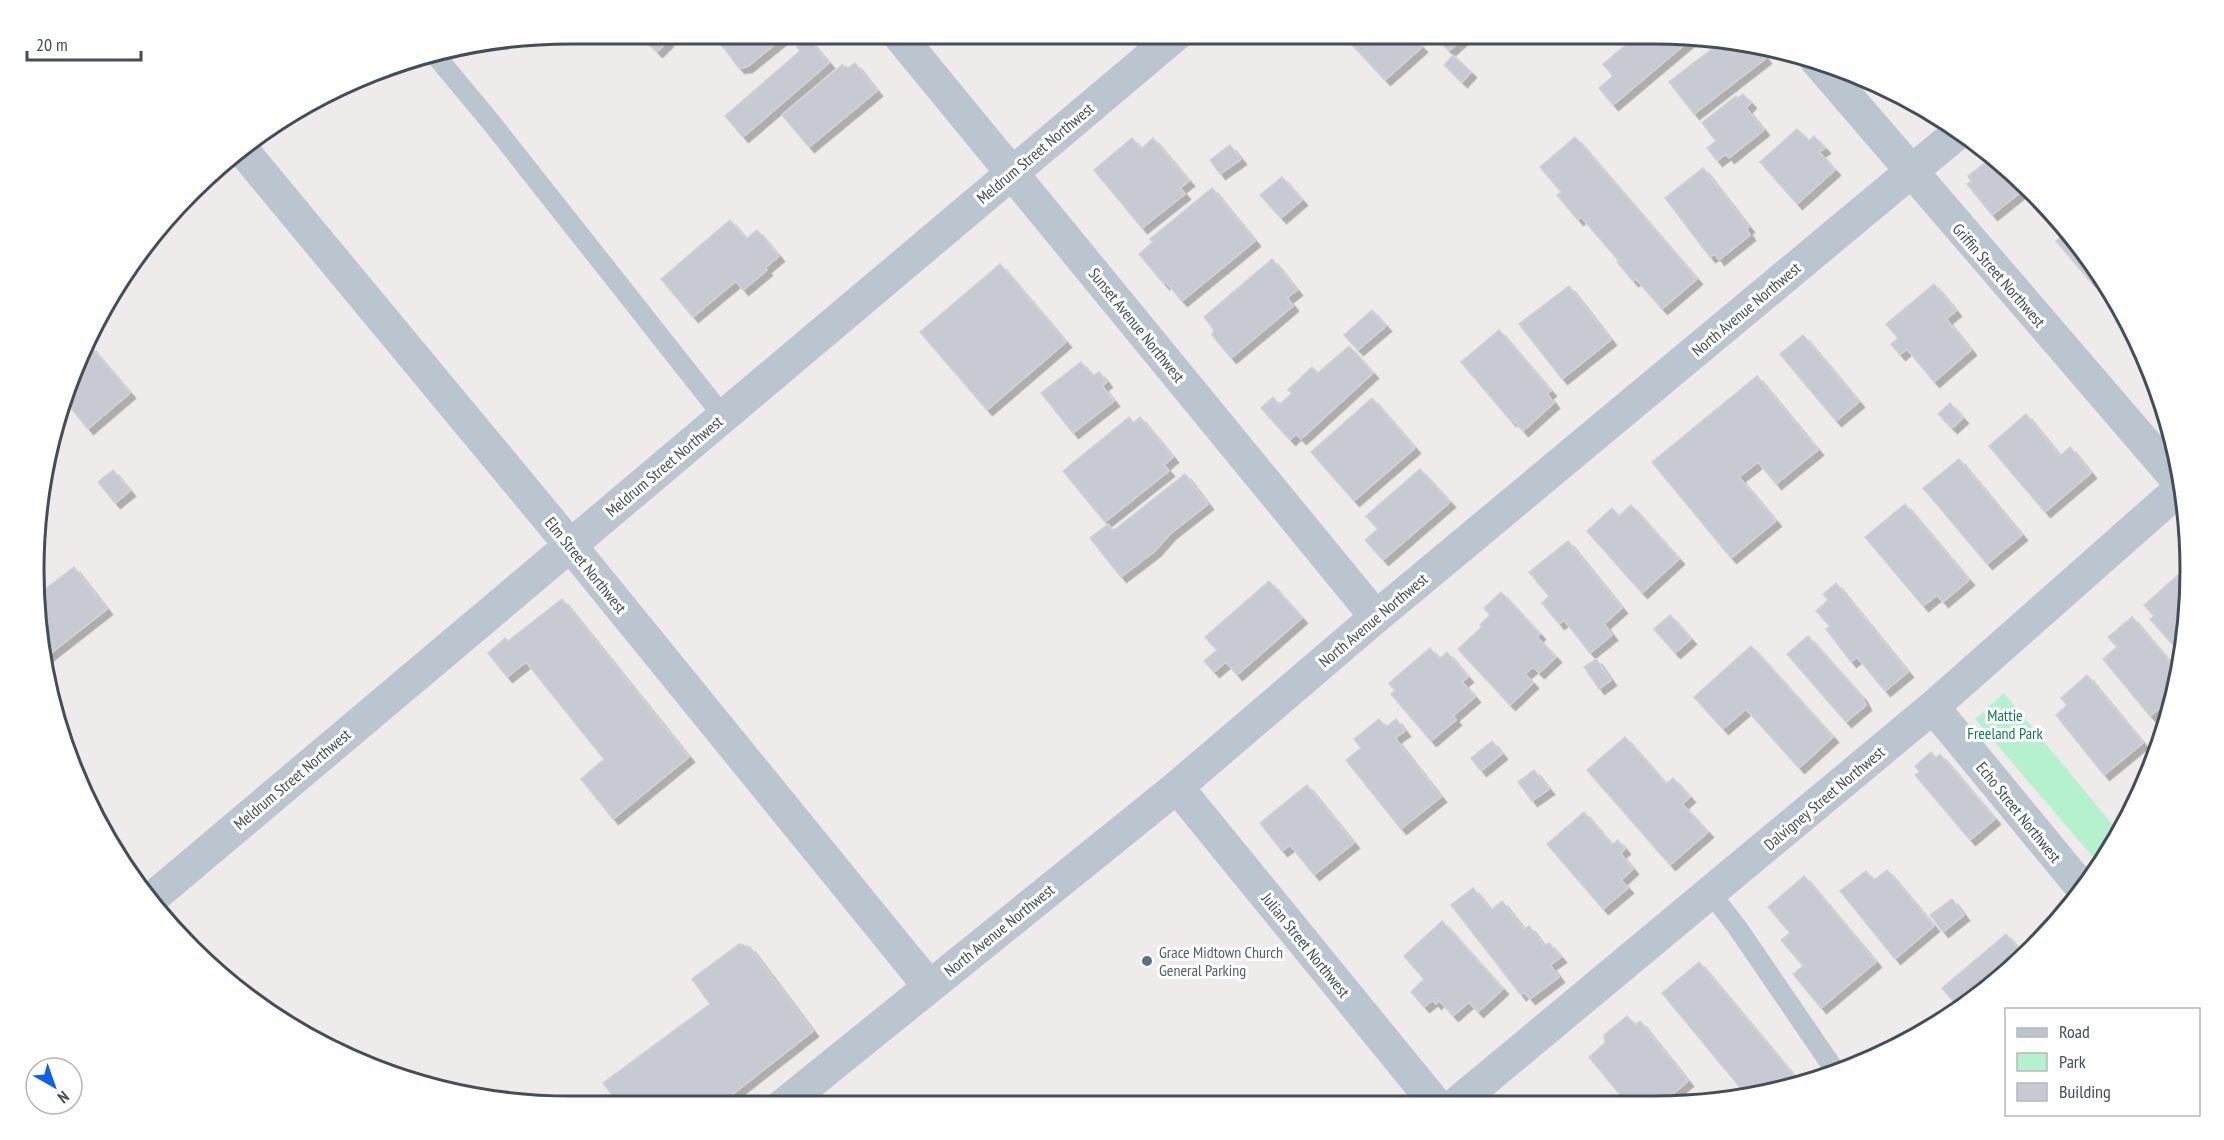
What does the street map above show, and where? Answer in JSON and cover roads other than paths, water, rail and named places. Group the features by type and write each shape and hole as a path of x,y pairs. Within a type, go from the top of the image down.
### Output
{"street":[{"name":"Sunset Avenue Northwest","path":"906,44 1376,617"},
{"name":"Meldrum Street Northwest","path":"155,895 1165,44"},
{"name":"Griffin Street Northwest","path":"1826,72 2171,473"},
{"name":"North Avenue Northwest","path":"807,1096 929,986 1178,787 1376,617 1953,136"},
{"name":"Elm Street Northwest","path":"246,154 929,986"},
{"name":"Dalvigney Street Northwest","path":"1465,1096 1933,707 2175,494"},
{"name":"Echo Street Northwest","path":"1933,707 2078,883"},
{"name":"Julian Street Northwest","path":"1178,787 1429,1096"}],"lane":[{"path":"439,60 723,416"},
{"path":"1710,892 1737,927 1832,1066"}],"place":[{"name":"Grace Midtown Church General Parking","path":"1147,961"}],"park label":[{"name":"Mattie Freeland Park","path":"2005,724"}]}
